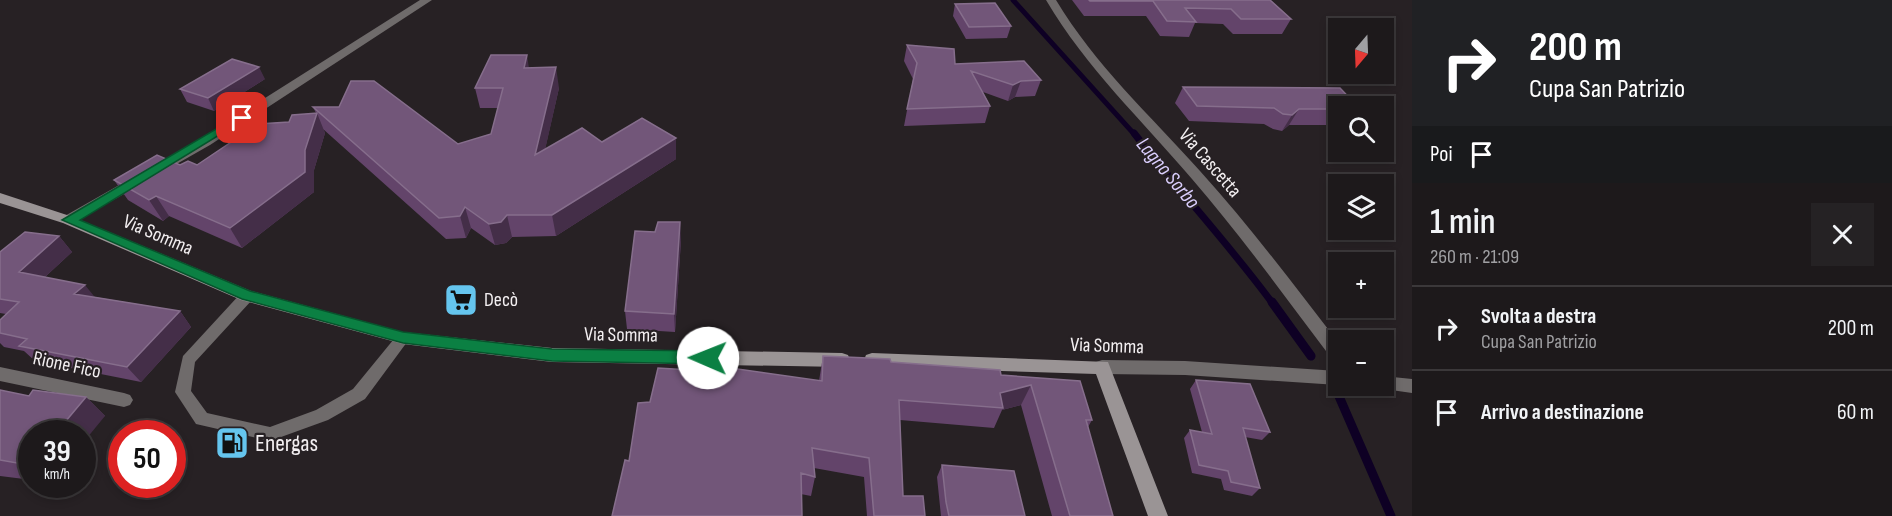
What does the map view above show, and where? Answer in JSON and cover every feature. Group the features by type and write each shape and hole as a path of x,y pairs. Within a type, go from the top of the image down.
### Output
{"main road":[{"name":"Via Somma","path":"0,198 68,220 247,296 403,338 552,355 961,361 1102,367"},
{"path":"1102,367 1158,516"}],"street":[{"path":"68,220 205,142 427,0"},
{"name":"Via Cascetta","path":"1051,0 1065,26 1126,99 1197,176 1328,341"},
{"name":"Via Somma","path":"1102,367 1185,368 1328,377"},
{"name":"Rione Fico","path":"0,374 124,400"},
{"path":"1394,384 1412,386"}],"lane":[{"path":"247,296 188,360 183,392 202,419 270,434 322,415 359,394 403,338"}],"building":[{"path":"1089,0 1270,0 1291,19 1241,19 1231,9 1185,8 1196,22 1167,21 1153,1"},
{"path":"995,3 1011,26 969,27 955,4"},
{"path":"907,45 954,49 955,64 1024,61 1041,80 1021,81 1013,85 971,71 990,106 907,109 917,63"},
{"path":"491,55 527,55 524,68 556,67 535,155 582,128 602,142 642,118 676,138 552,215 507,215 501,222 489,224 465,207 460,216 439,218 313,107 339,107 351,81 374,81 458,144 491,134 503,88 475,88"},
{"path":"232,59 259,67 208,98 180,89"},
{"path":"1183,87 1340,88 1348,96 1328,96 1328,109 1299,109 1292,115 1283,114 1274,108 1197,106"},
{"path":"317,113 305,150 305,172 230,228 156,196 149,200 114,180 157,155 180,165 188,161 197,165 258,124 289,122 292,115"},
{"path":"658,222 680,222 674,314 625,311 635,231 655,232"},
{"path":"25,232 59,236 19,272 85,285 74,294 180,311 127,367 19,346 27,339 0,333 0,320 19,302 0,299 0,252"},
{"path":"823,356 890,359 891,362 1000,370 1001,375 1080,381 1092,420 1086,420 1113,516 1070,516 1031,385 1000,393 1003,408 899,400 903,496 923,496 925,516 874,516 869,458 812,448 815,477 801,473 802,516 612,516 625,460 629,461 638,403 650,402 658,368 724,372 724,367 822,381"},
{"path":"1196,380 1250,384 1270,432 1243,428 1260,488 1231,482 1228,471 1199,465 1190,430 1212,434"},
{"path":"0,390 29,396 33,390 86,397 67,420 18,420 18,462 0,460"},
{"path":"942,465 1014,471 1025,516 949,516"}],"waterway":[{"name":"Lagno Sorbo","path":"1013,0 1135,135"},
{"name":"Lagno Sorbo","path":"1134,133 1273,304"},
{"name":"Lagno Sorbo","path":"1272,302 1311,356"},
{"name":"Lagno Sorbo","path":"1339,396 1391,516"}],"place":[{"name":"Decò","path":"461,300"},
{"name":"Energas","path":"232,443"}],"route":[{"path":"242,118 105,201 68,220 247,296 403,338 552,355 708,358"}]}
